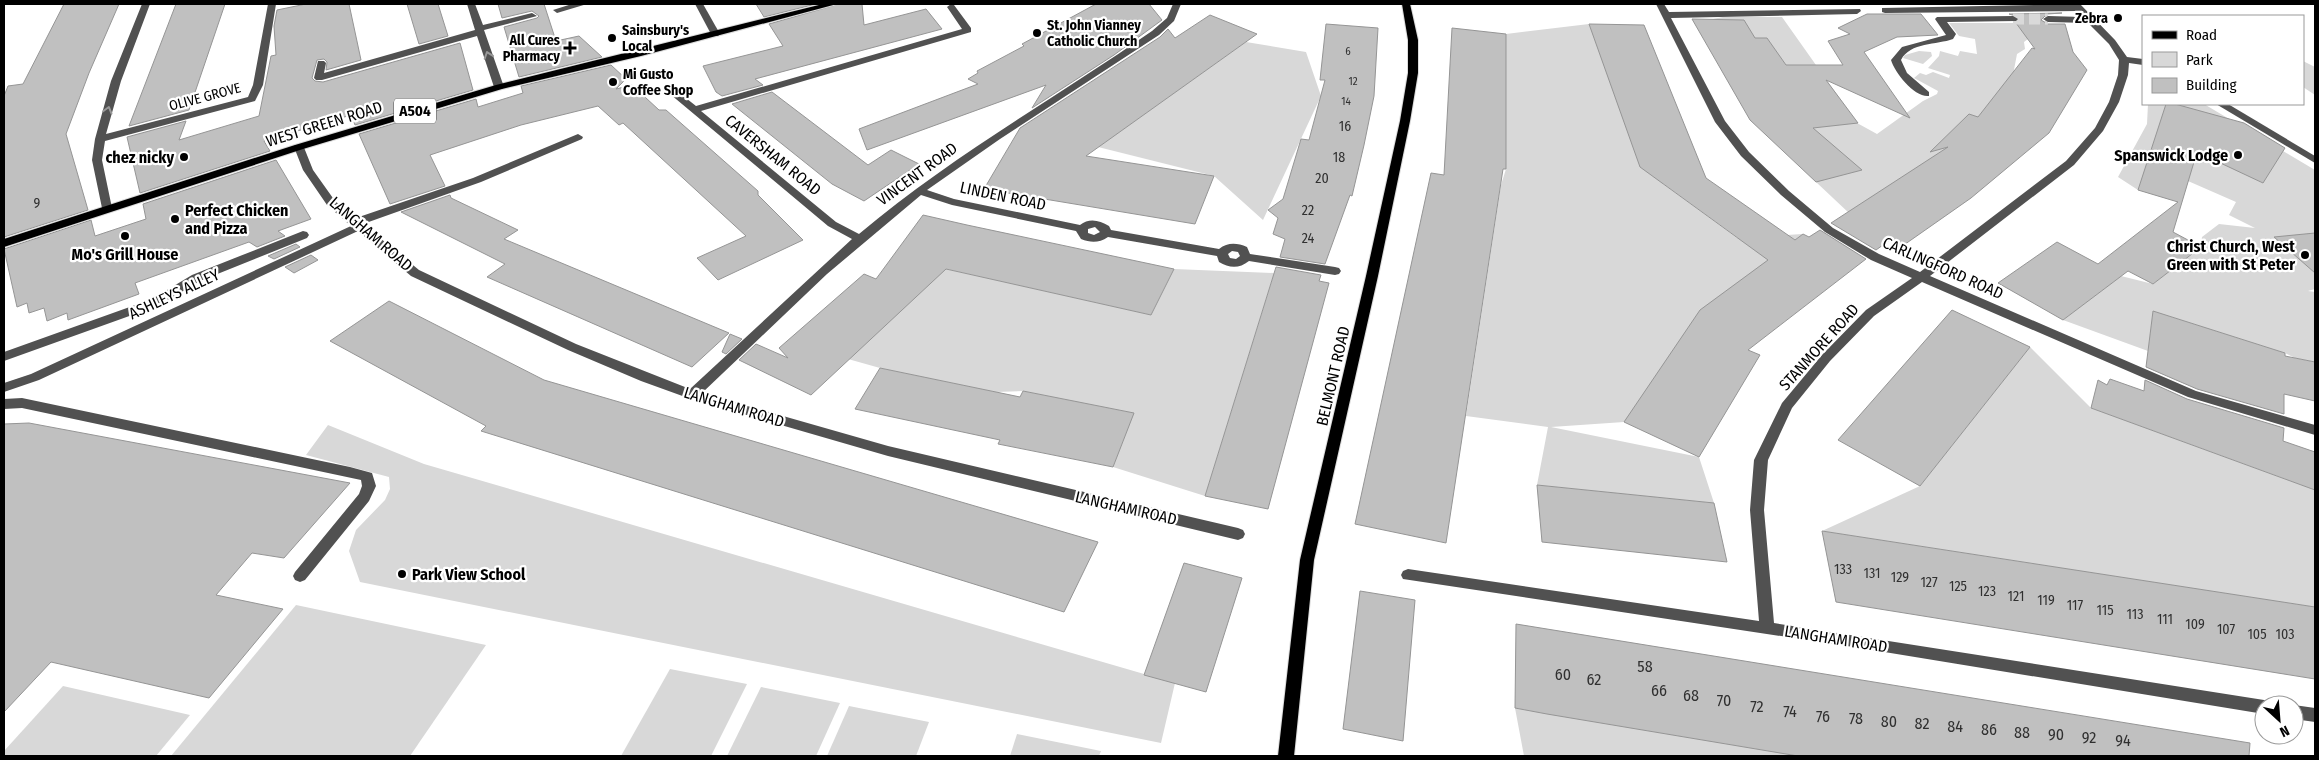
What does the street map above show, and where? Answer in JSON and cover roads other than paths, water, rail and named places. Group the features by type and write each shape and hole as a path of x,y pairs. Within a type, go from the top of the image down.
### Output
{"main road":[{"name":"WEST GREEN ROAD","path":"4,243 107,208 499,87 833,4"},
{"name":"BELMONT ROAD","path":"1286,756 1307,560 1372,276 1405,121 1413,73 1413,40 1406,4"}],"street":[{"path":"107,208 97,160 100,139 116,81 146,4"},
{"name":"OLIVE GROVE","path":"100,139 252,99 258,85 272,4"},
{"path":"471,4 499,87"},
{"path":"557,10 583,4"},
{"path":"699,4 715,34"},
{"name":"VINCENT ROAD","path":"692,395 785,305 860,239 920,191 1170,22 1176,13 1177,4"},
{"name":"CARLINGFORD ROAD","path":"1660,4 1720,122 1745,154 1829,230 1876,257 2192,394 2315,430"},
{"path":"1885,10 2077,6 2112,42 2124,60 2142,62"},
{"path":"693,110 968,30 951,7"},
{"path":"1666,15 1857,11"},
{"path":"321,63 319,78 532,16"},
{"path":"1926,94 1908,79 1898,67 1896,60 1901,52 1909,47 1950,37 1951,34 1940,19 2013,19"},
{"path":"2048,19 2089,20"},
{"name":"STANMORE ROAD","path":"1767,628 1757,510 1761,460 1787,406 1826,358 1870,313 1921,277 2070,162 2099,129 2114,102 2124,76 2124,60"},
{"name":"CAVERSHAM ROAD","path":"669,89 832,224 860,239"},
{"path":"2223,105 2315,160"},
{"name":"ASHLEYS ALLEY","path":"4,388 35,377 356,225 477,180 578,137"},
{"name":"LANGHAM ROAD","path":"299,148 308,170 331,203 415,272 572,347 645,378 692,395 888,451 1238,534"},
{"name":"LINDEN ROAD","path":"920,191 952,202 1082,229 1084,236 1090,239 1098,239 1106,233 1222,253 1223,259 1229,263 1238,263 1246,257 1335,271"},
{"path":"4,357 156,302 196,278 303,235"},
{"path":"22,403 22,391 35,377"},
{"path":"4,404 22,403 367,477 369,486 364,497 300,576"},
{"name":"LANGHAM ROAD","path":"1408,576 1767,628 2254,705"}],"tunnel":[{"path":"2013,19 2048,19"}],"place":[{"name":"Zebra","path":"2118,18"},
{"name":"St. John Vianney Catholic Church","path":"1037,33"},
{"name":"Sainsbury's Local","path":"612,38"},
{"name":"All Cures Pharmacy","path":"570,48"},
{"name":"Mi Gusto Coffee Shop","path":"613,82"},
{"name":"Spanswick Lodge","path":"2238,155"},
{"name":"chez nicky","path":"184,157"},
{"name":"Perfect Chicken and Pizza","path":"175,219"},
{"name":"Mo's Grill House","path":"125,236"},
{"name":"Christ Church, West Green with St Peter","path":"2305,255"},
{"name":"Park View School","path":"402,574"}]}
